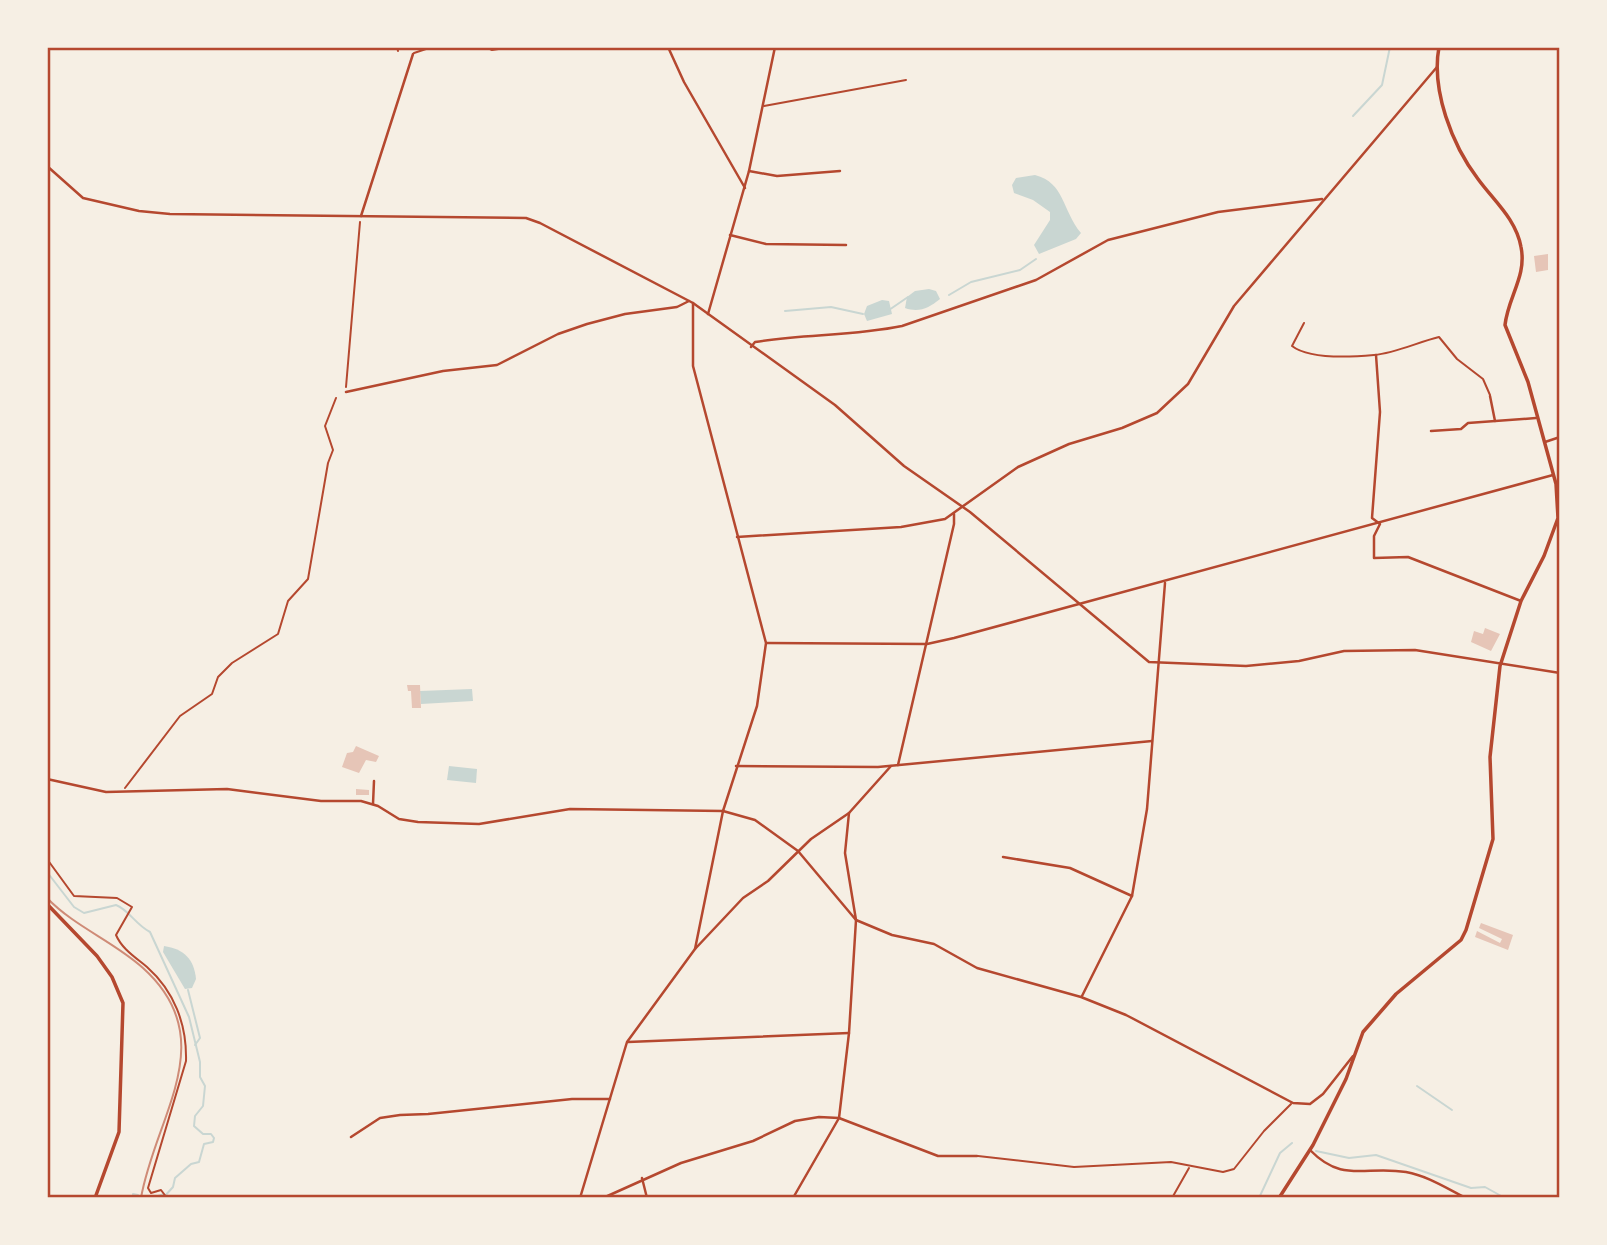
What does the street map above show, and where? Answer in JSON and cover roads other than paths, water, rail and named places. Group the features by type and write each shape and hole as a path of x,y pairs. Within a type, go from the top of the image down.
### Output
{"street":[{"path":"668,47 690,92 745,188"},
{"path":"708,314 745,188 775,47"},
{"path":"1279,1198 1310,1150 1363,1032 1396,994 1461,940 1466,930 1493,839 1490,757 1500,666 1521,601 1556,525 1558,484 1536,418 1528,382 1504,325 1521,276 1523,259 1518,234 1461,152 1443,102 1437,67 1439,47"},
{"path":"361,216 413,54"},
{"path":"737,537 901,527 933,522 954,514 1002,475 1069,444 1143,420 1168,404 1188,384 1234,306 1322,199 1437,67"},
{"path":"47,166 83,198 139,211 170,214 526,218 691,302 708,314 835,405 904,466 1021,554 1076,604 1149,663 1246,666 1299,661 1369,649 1416,650 1480,659 1500,666 1560,673"},
{"path":"749,170 777,176 840,171"},
{"path":"751,346 755,342 785,337 880,331 902,326 1036,280 1108,240 1218,212 1322,199"},
{"path":"730,235 766,244 846,245"},
{"path":"346,392 443,372 497,365 558,334 587,324 691,302"},
{"path":"691,302 693,366 766,643 757,706 723,811 695,949"},
{"path":"1376,355 1380,412 1371,518 1380,524"},
{"path":"1490,396 1494,421"},
{"path":"1431,431 1494,421 1536,418"},
{"path":"1545,442 1560,437"},
{"path":"766,643 926,644 1165,583 1553,475"},
{"path":"898,765 954,524 954,514"},
{"path":"1380,524 1374,536 1374,558 1408,557 1521,601"},
{"path":"1081,997 1132,896 1147,809 1165,583"},
{"path":"736,766 891,766 1153,741"},
{"path":"580,1198 627,1042 695,949 743,898 768,881 811,839 849,813 891,766"},
{"path":"47,779 92,790 122,792 227,789 373,804 399,819 410,821 479,824 570,809 723,811 755,820 798,851 856,920 892,935 934,944 977,968 1081,997 1126,1015 1293,1103 1310,1104 1323,1094 1353,1056"},
{"path":"373,804 374,780"},
{"path":"793,1198 839,1118 849,1033 856,920 845,853 849,813"},
{"path":"1003,857 1070,868 1132,896"},
{"path":"47,904 97,956 112,977 123,1003 119,1132 94,1198"},
{"path":"627,1042 849,1033"},
{"path":"351,1137 365,1126 389,1116 572,1099 610,1099"},
{"path":"603,1198 642,1178 752,1141 795,1121 839,1118 938,1156 977,1156"},
{"path":"1310,1150 1329,1167 1340,1171 1407,1172 1429,1178 1466,1198"},
{"path":"642,1178 647,1198"}],"lane":[{"path":"413,54 432,47"},
{"path":"486,47 511,47"},
{"path":"764,106 906,80"},
{"path":"1304,323 1292,346 1298,350 1329,355 1376,355 1439,337 1457,359 1483,379 1490,396"},
{"path":"977,1156 1074,1167 1171,1162 1223,1172 1234,1169 1264,1131 1293,1103"}],"waterway":[{"path":"1353,116 1382,85 1390,47"},
{"path":"949,295 971,282 1020,270 1036,259"},
{"path":"889,310 908,297"},
{"path":"785,311 831,307 863,314"},
{"path":"47,872 74,907 84,913 116,905 150,932 189,1017 200,1062 200,1077 205,1086 203,1106 195,1116 194,1126 203,1134 211,1134 214,1138 213,1142 204,1144 199,1162 191,1164 175,1178 173,1187 163,1198"},
{"path":"188,990 200,1038 195,1045"},
{"path":"1417,1086 1452,1110"},
{"path":"1259,1198 1280,1153 1292,1143"},
{"path":"1316,1151 1349,1158 1376,1155 1471,1188 1485,1187 1503,1197 1530,1198"},
{"path":"133,1198 133,1194 138,1195"},
{"path":"152,1198 164,1194"},
{"path":"144,1196 148,1197"}],"railway":[{"path":"47,898 143,968 166,995 178,1023 181,1051 177,1079 141,1198"}]}
